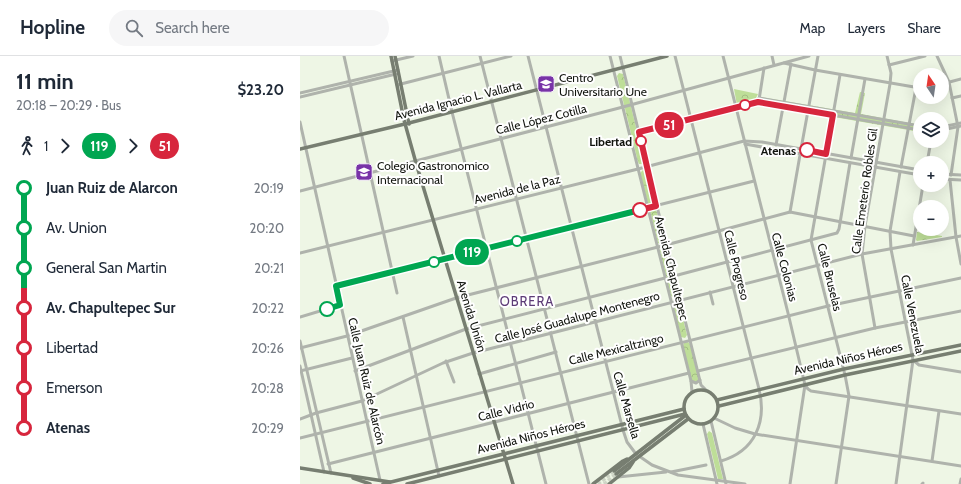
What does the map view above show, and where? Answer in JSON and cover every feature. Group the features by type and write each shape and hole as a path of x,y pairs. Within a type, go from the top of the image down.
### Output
{"main road":[{"path":"391,56 394,59 407,124"},
{"name":"Avenida Ignacio L. Vallarta","path":"300,149 407,124 667,56"},
{"name":"Avenida Unión","path":"407,124 415,160 432,220 513,484"},
{"name":"Avenida Niños Héroes","path":"717,400 844,369 961,345"},
{"name":"Avenida Niños Héroes","path":"718,406 845,375 961,351"},
{"path":"706,390 717,400 718,410 711,421 703,424 694,423 687,416 684,409 686,399 692,392 706,390"},
{"name":"Avenida Niños Héroes","path":"383,484 684,409"},
{"path":"609,484 616,474 633,458 687,416"},
{"name":"Avenida Niños Héroes","path":"407,484 416,483 623,430 687,416"},
{"path":"616,474 629,468 633,458"},
{"path":"593,484 623,461 633,458"},
{"path":"300,468 391,482"},
{"path":"348,476 363,483 370,484"},
{"path":"408,478 416,483"}],"street":[{"path":"344,56 397,293"},
{"path":"394,59 413,56"},
{"path":"439,56 546,484"},
{"path":"480,56 589,484"},
{"path":"399,85 511,56"},
{"name":"Calle Marsella","path":"528,56 621,424 627,442 638,455 652,465 668,472"},
{"name":"Avenida Chapultepec","path":"610,56 664,278 691,381 692,392"},
{"name":"Avenida Chapultepec","path":"620,56 700,380 706,390"},
{"name":"Calle Progreso","path":"675,56 761,395 762,415 755,434 740,452 721,461"},
{"name":"Calle Colonias","path":"723,56 805,385 790,484"},
{"path":"772,56 774,65"},
{"name":"Calle López Cotilla","path":"300,190 623,107 809,56"},
{"path":"801,149 818,56"},
{"name":"Calle Emeterio Robles Gil","path":"875,328 862,254 865,226 890,84 891,73 887,56"},
{"path":"889,65 925,56"},
{"path":"937,56 942,68"},
{"path":"784,62 840,75 913,88"},
{"path":"776,145 791,64"},
{"path":"759,100 764,68"},
{"path":"300,93 396,72"},
{"name":"Calle Bruselas","path":"836,484 849,396 844,369 811,240 840,75"},
{"path":"851,158 865,79"},
{"path":"949,82 961,79"},
{"path":"300,97 350,83"},
{"path":"949,86 959,125 951,175 961,176"},
{"path":"952,98 961,96"},
{"path":"639,132 736,108 759,100 913,128"},
{"path":"901,167 913,102"},
{"name":"Calle Juan Ruiz de Alarcón","path":"300,122 380,480"},
{"path":"949,126 959,125"},
{"path":"949,128 959,125"},
{"path":"908,126 913,126"},
{"name":"Avenida de la Paz","path":"300,253 638,169 739,142 776,145 913,169"},
{"name":"Avenida de la Paz","path":"744,142 826,159 913,174"},
{"path":"790,212 800,154"},
{"path":"674,276 837,233 850,163"},
{"name":"Calle Venezuela","path":"896,484 908,406 913,360 891,249 890,231 900,172"},
{"path":"961,180 950,180 956,237 961,264"},
{"path":"336,286 754,181"},
{"path":"301,347 348,336 456,298 764,220 790,212 913,236"},
{"path":"913,245 914,236"},
{"name":"Calle José Guadalupe Montenegro","path":"300,419 316,413 362,401 446,361 473,353 862,254 961,236"},
{"path":"355,371 466,329 664,278"},
{"name":"Calle Mexicaltzingo","path":"300,438 828,306 961,278"},
{"path":"710,292 713,304"},
{"path":"300,317 340,305"},
{"path":"698,371 875,328 961,311"},
{"path":"403,317 439,476"},
{"path":"300,341 330,473"},
{"path":"479,374 556,352"},
{"path":"300,370 352,358"},
{"path":"913,360 919,365 961,372"},
{"path":"446,361 454,382"},
{"path":"300,366 324,472"},
{"name":"Calle Vidrio","path":"328,464 689,373"},
{"path":"691,381 696,383 700,380"},
{"path":"805,385 812,391 961,414"},
{"path":"932,461 939,411"},
{"path":"714,418 735,428 755,434 961,466"},
{"path":"711,421 726,482"},
{"path":"703,424 717,482"},
{"path":"705,434 708,430 713,432"},
{"path":"616,474 668,472 706,465"},
{"path":"668,472 717,482 720,480 745,484"},
{"path":"960,484 961,480"}],"green space":[{"path":"619,73 623,74 644,160 642,164 639,164 638,162 617,76"},
{"path":"734,89 758,94 755,100 737,105"},
{"path":"860,92 865,93 861,114 913,124 913,131 759,104 760,97 855,113"},
{"path":"643,170 647,172 654,201 651,205 648,204 640,173"},
{"path":"651,208 656,209 664,241 661,244 658,243 650,211"},
{"path":"916,236 942,236 917,241"},
{"path":"662,248 666,249 677,295 675,298 671,296 660,251"},
{"path":"678,302 687,335 685,338 681,337 673,304"},
{"path":"688,342 690,344 699,380 698,382 692,382 683,345 684,343"},
{"path":"709,431 712,433 723,479 718,479 707,434"}],"tunnel":[{"path":"598,484 614,471"},
{"path":"604,484 616,474"}],"bus line":[{"name":"51","path":"640,210 656,206 639,132 758,102 833,115 826,154 807,150"},
{"name":"119","path":"327,309 340,305 336,286 640,210"}],"place":[{"name":"Centro Universitario Une","path":"546,84"},
{"name":"Libertad","path":"641,141"},
{"name":"Atenas","path":"807,150"},
{"name":"Colegio Gastronomico Internacional","path":"364,172"}],"district":[{"name":"OBRERA","path":"527,301"}]}
